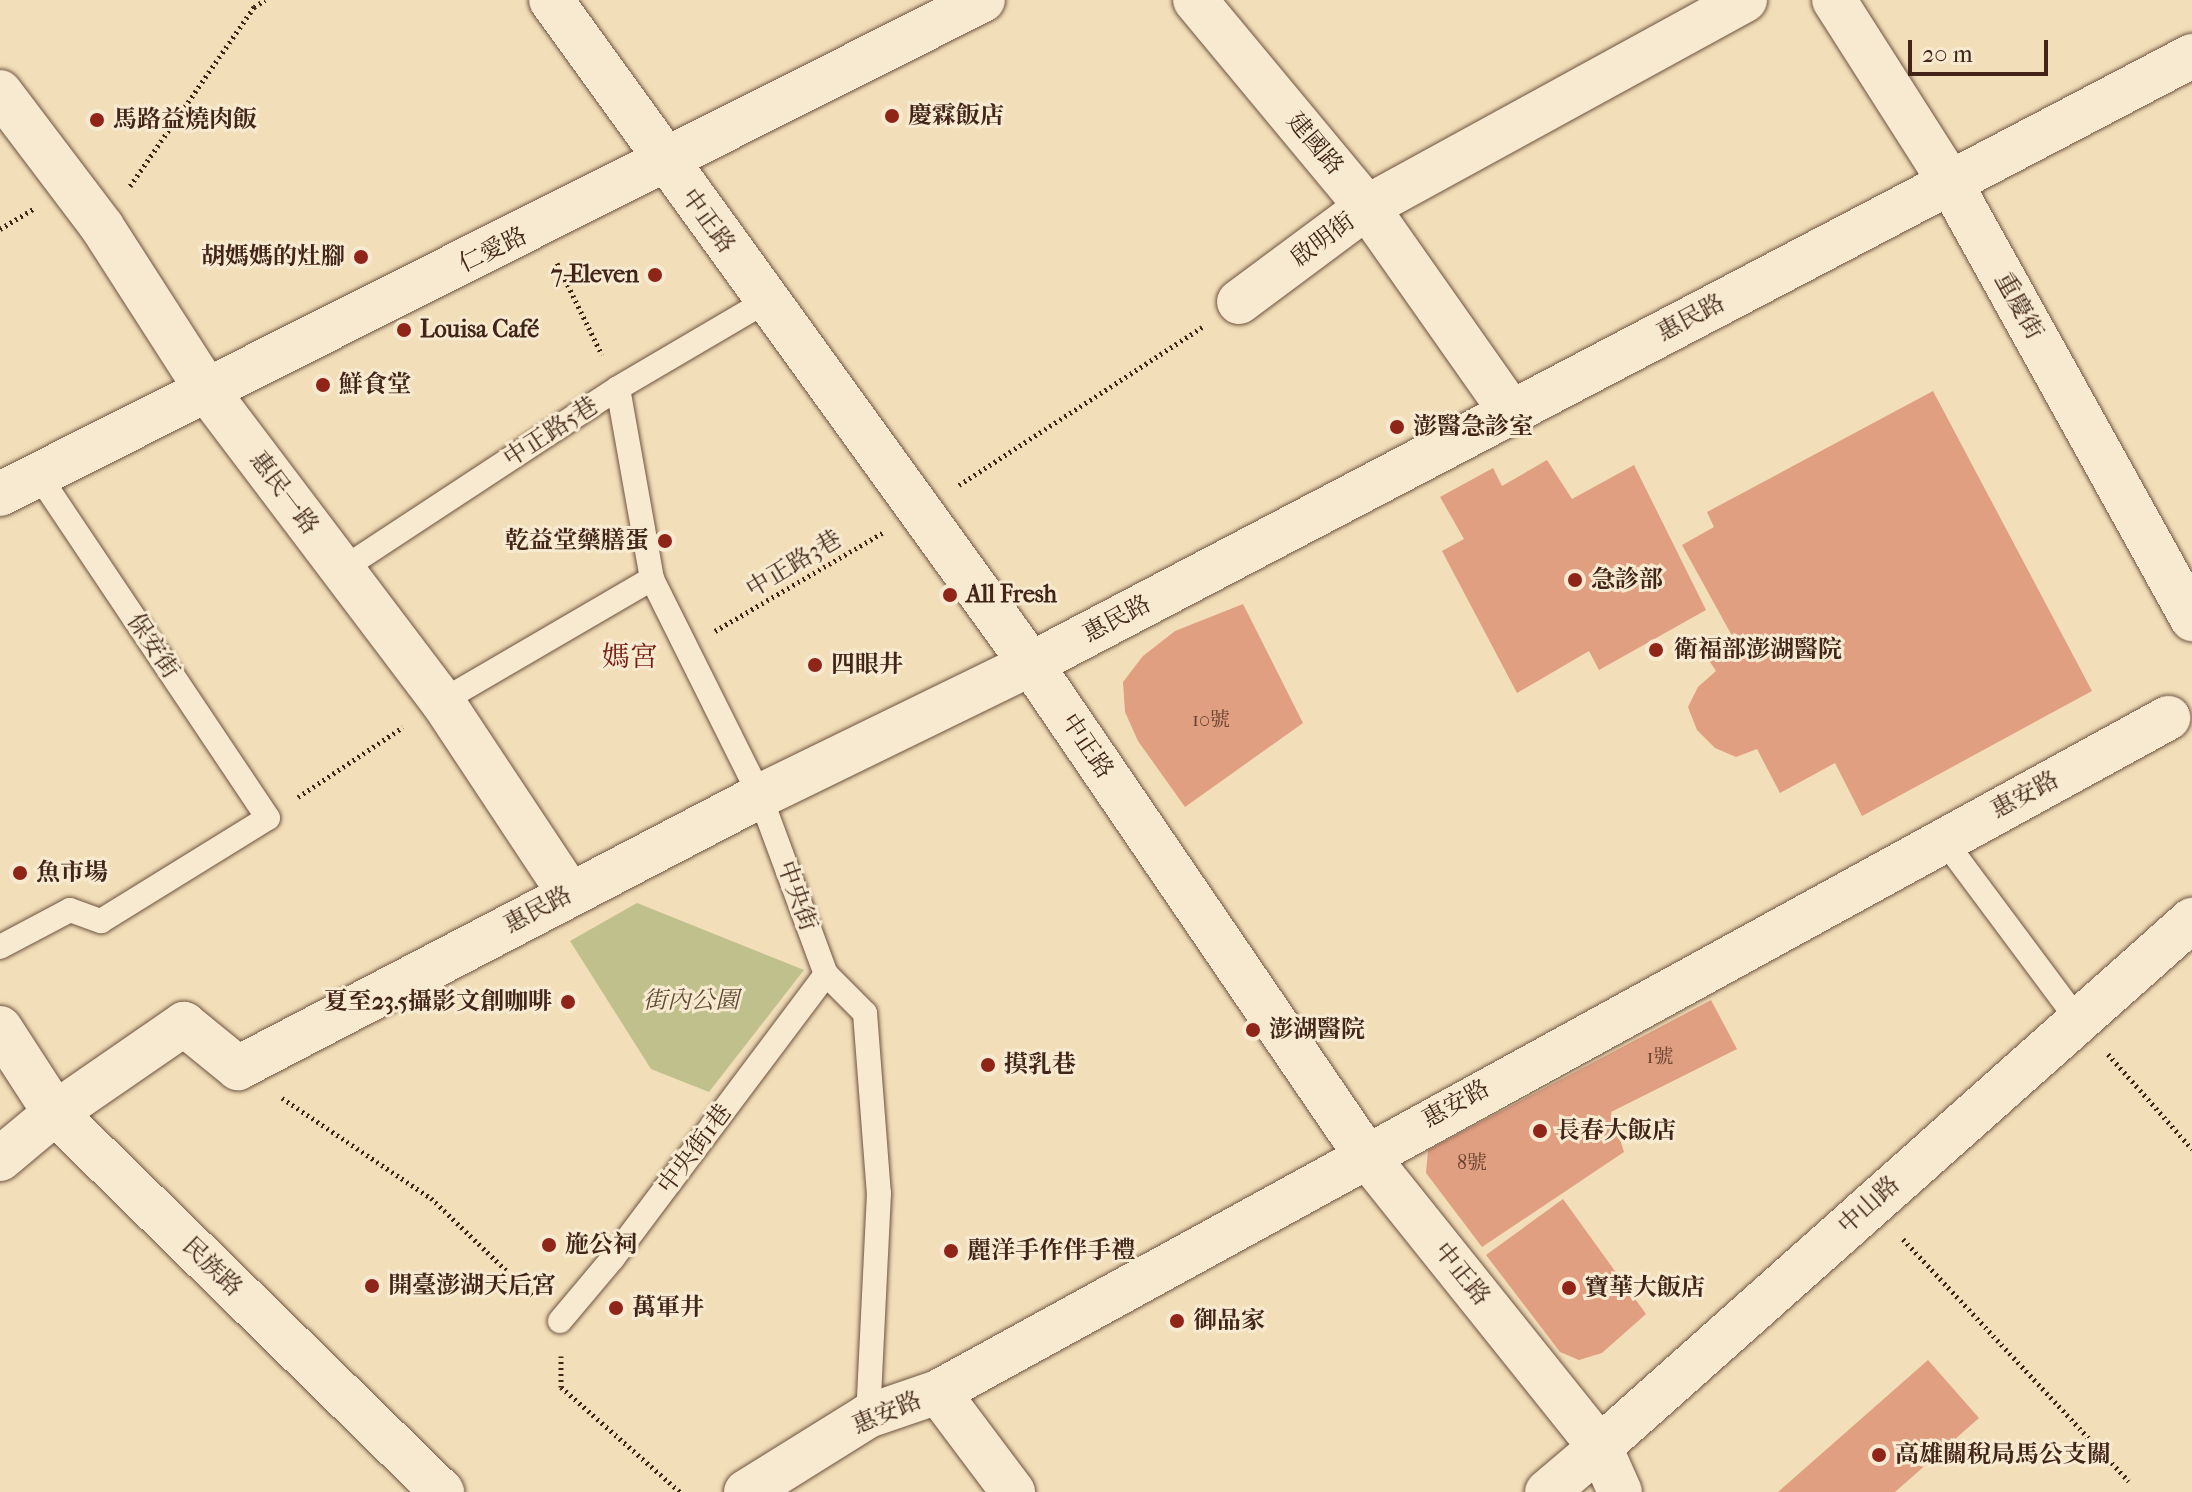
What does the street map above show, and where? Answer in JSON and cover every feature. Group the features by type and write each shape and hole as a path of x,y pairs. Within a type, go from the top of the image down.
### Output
{"street":[{"name":"中正路","path":"551,0 665,162 1031,664 1365,1154 1600,1447 1620,1492"},
{"name":"仁愛路","path":"0,494 539,227 983,0"},
{"name":"建國路","path":"1195,0 1367,207 1511,412"},
{"name":"啟明街","path":"1239,302 1367,207 1745,0"},
{"name":"重慶街","path":"1834,0 1950,182 2192,619"},
{"name":"惠民路","path":"238,1068 569,893 1031,664 2192,56"},
{"name":"惠民一路","path":"0,92 102,227 208,392 442,701 569,893"},
{"name":"惠安路","path":"746,1492 868,1416 938,1392 1365,1154 2168,718"},
{"name":"中山路","path":"1547,1492 2192,920"},
{"path":"0,1159 55,1113 184,1024 238,1068"},
{"name":"民族路","path":"0,1028 55,1113 442,1492"},
{"path":"938,1392 1013,1492"}],"lane":[{"name":"中正路5巷","path":"341,570 618,388 766,301"},
{"name":"中央街","path":"618,388 652,579 760,796 826,974 865,1013 879,1193 868,1416"},
{"name":"保安街","path":"38,474 268,818"},
{"path":"442,701 652,579"},
{"path":"0,947 70,910 101,921 268,818"},
{"path":"1943,839 2078,1020"},
{"name":"中央街1巷","path":"560,1321 613,1258 826,974"}],"path":[{"path":"102,227 254,7 265,0"},
{"path":"539,227 618,388"},
{"path":"919,511 1239,302"},
{"name":"中正路3巷","path":"688,647 919,511"},
{"path":"268,818 442,701"},
{"path":"2078,1020 2192,1149"},
{"path":"238,1068 431,1198 560,1321 561,1387 680,1492"},
{"path":"1870,1203 2129,1481"}],"green space":[{"name":"街內公園","path":"637,903 804,970 709,1092 651,1069 570,941"}],"building":[{"path":"1933,391 2092,691 1862,816 1835,763 1780,793 1757,749 1736,757 1715,748 1697,730 1688,707 1698,687 1716,671 1708,659 1736,643 1682,545 1714,527 1707,512"},
{"name":"急診部","path":"1547,460 1572,499 1634,465 1706,610 1599,670 1589,651 1517,693 1442,551 1464,539 1440,497 1493,468 1502,486"},
{"path":"1243,604 1303,723 1185,807 1138,741 1125,712 1123,682 1143,656 1175,631"},
{"name":"長春大飯店","path":"1711,1000 1737,1049 1611,1112 1624,1152 1482,1247 1426,1173 1428,1150"},
{"name":"寶華大飯店","path":"1563,1199 1646,1314 1602,1353 1579,1360 1560,1352 1486,1255"},
{"name":"高雄關稅局馬公支關","path":"1928,1360 1979,1418 1895,1492 1778,1492"}],"place":[{"name":"慶霖飯店","path":"892,116"},
{"name":"馬路益燒肉飯","path":"97,120"},
{"name":"胡媽媽的灶腳","path":"361,257"},
{"name":"7-Eleven","path":"655,275"},
{"name":"Louisa Café","path":"404,330"},
{"name":"鮮食堂","path":"323,385"},
{"name":"澎醫急診室","path":"1397,427"},
{"name":"乾益堂藥膳蛋","path":"665,541"},
{"name":"急診部","path":"1575,580"},
{"name":"All Fresh","path":"950,595"},
{"name":"衛福部澎湖醫院","path":"1656,650"},
{"name":"四眼井","path":"815,665"},
{"name":"魚市場","path":"20,873"},
{"name":"夏至23.5攝影文創咖啡","path":"568,1002"},
{"name":"澎湖醫院","path":"1253,1030"},
{"name":"摸乳巷","path":"988,1065"},
{"name":"長春大飯店","path":"1540,1131"},
{"name":"施公祠","path":"549,1245"},
{"name":"麗洋手作伴手禮","path":"951,1251"},
{"name":"開臺澎湖天后宮","path":"372,1286"},
{"name":"寶華大飯店","path":"1569,1288"},
{"name":"萬軍井","path":"616,1308"},
{"name":"御品家","path":"1177,1321"},
{"name":"高雄關稅局馬公支關","path":"1879,1455"}],"district":[{"name":"媽宮","path":"630,657"}]}
